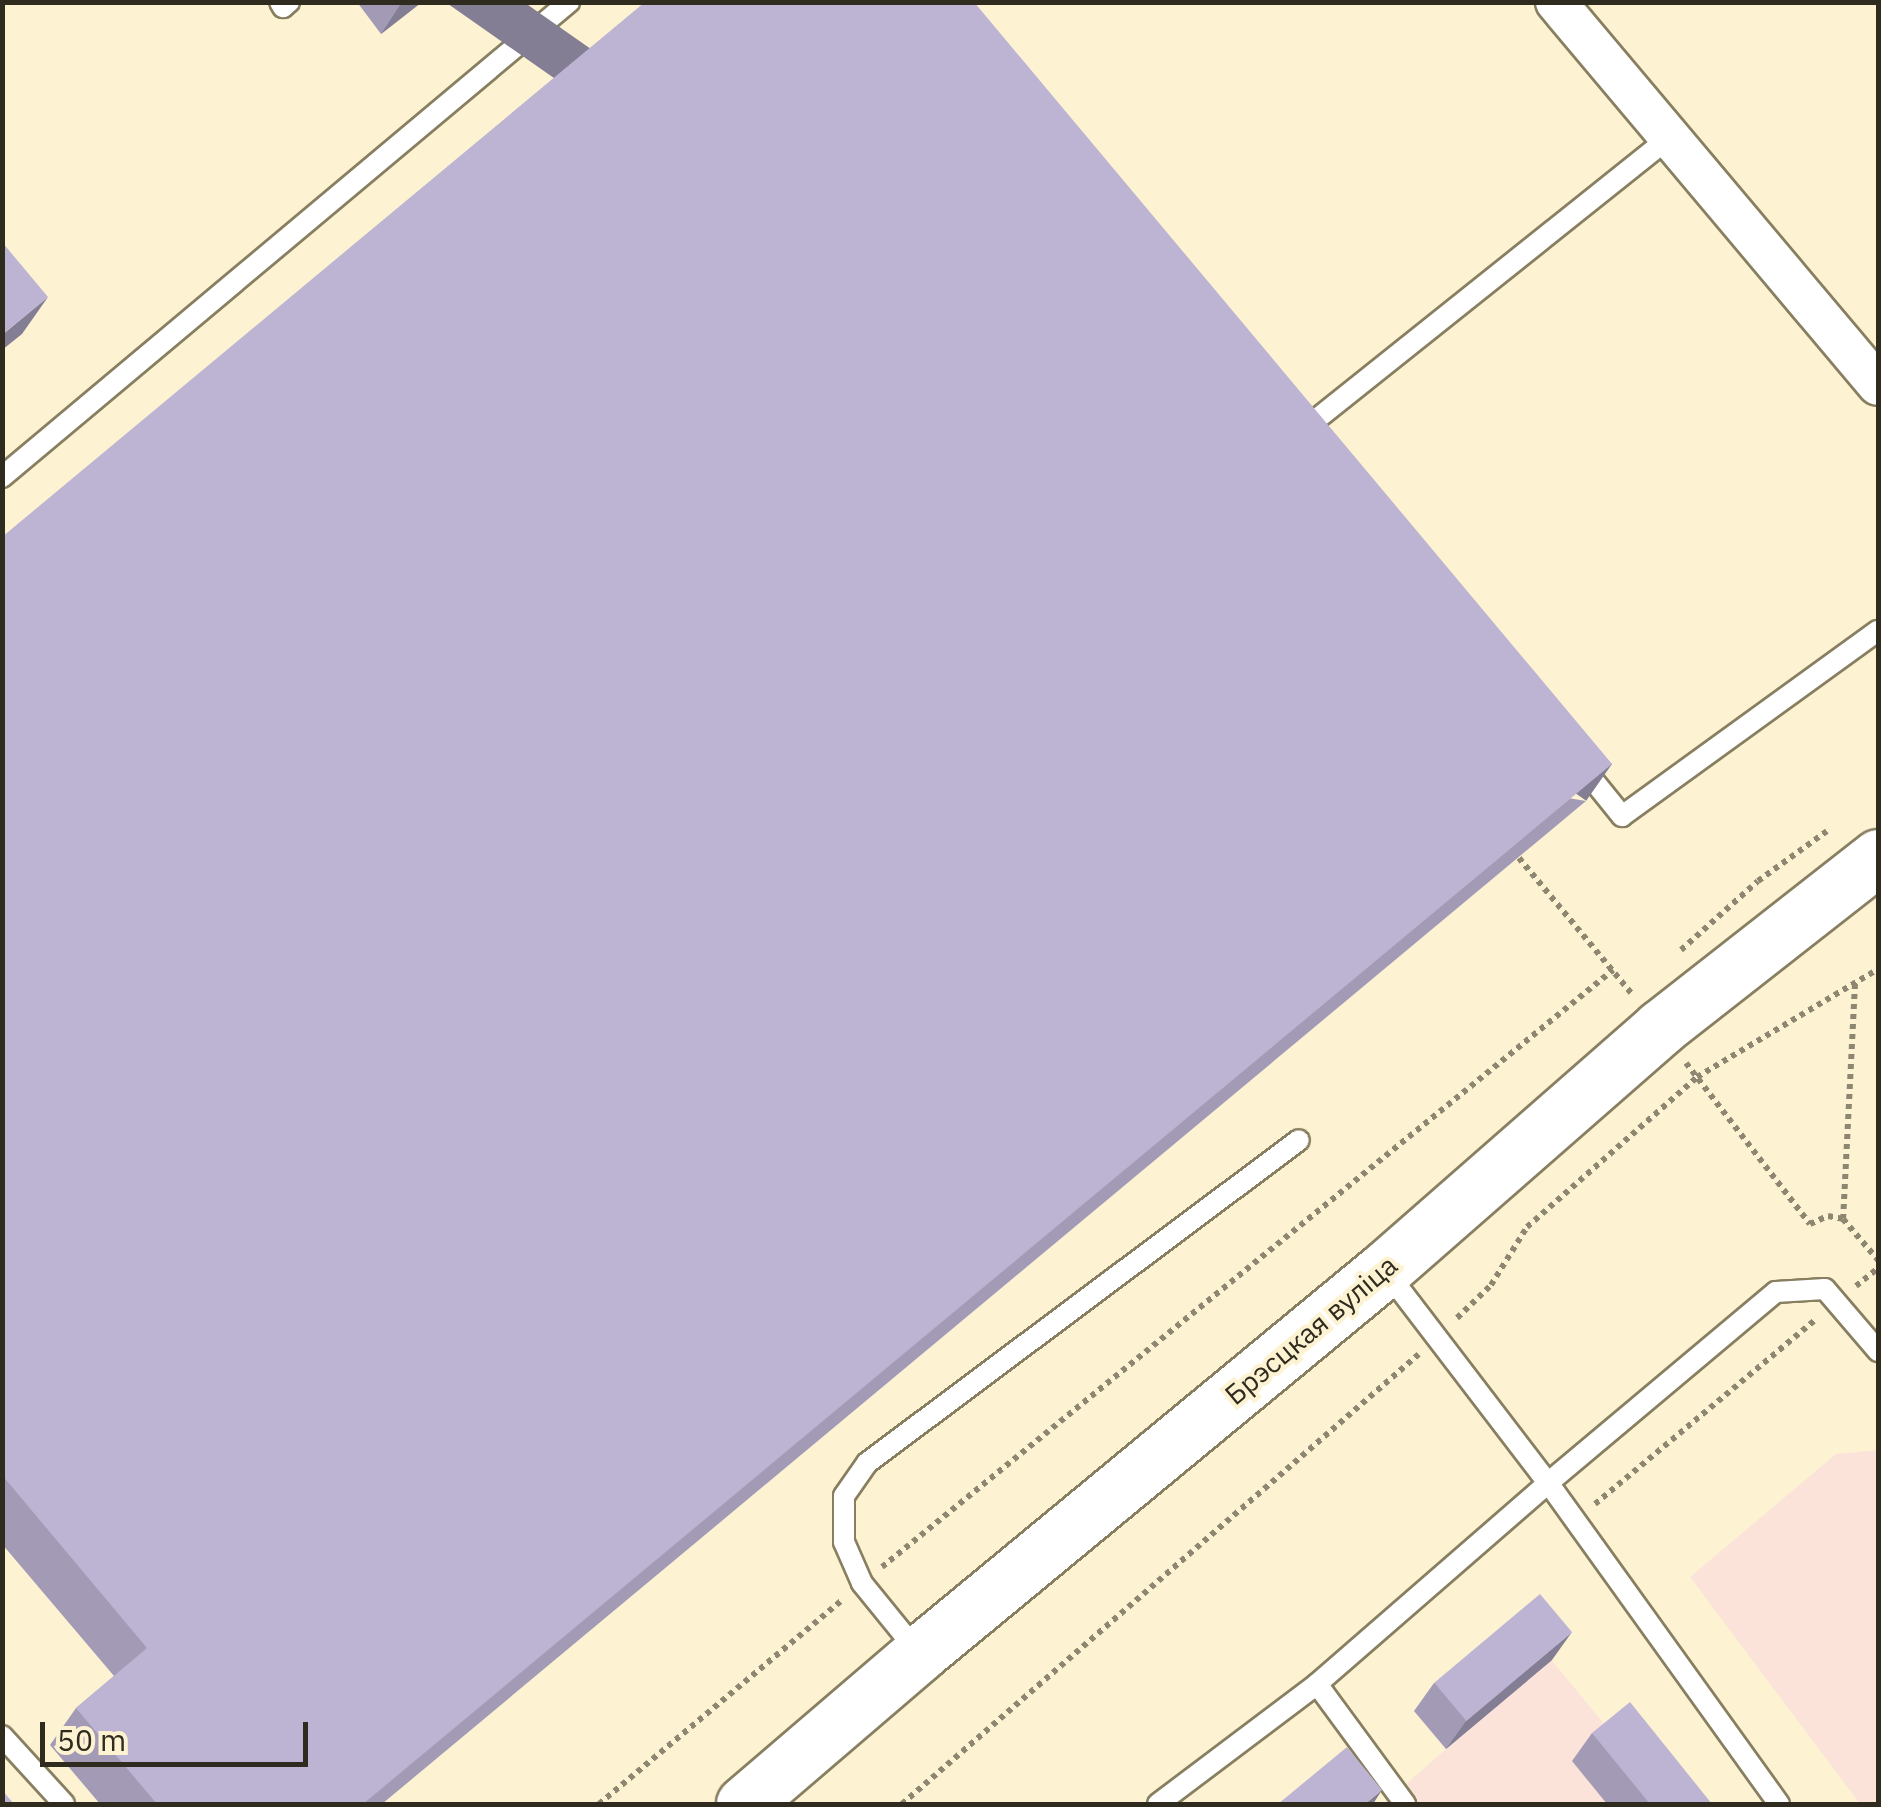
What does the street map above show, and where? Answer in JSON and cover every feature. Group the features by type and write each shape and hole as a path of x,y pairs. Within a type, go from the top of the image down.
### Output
{"main road":[{"name":"Брэсцкая вуліца","path":"744,1804 920,1653 1385,1269 1660,1028 1878,856"}],"street":[{"path":"1556,2 1878,385"}],"lane":[{"path":"280,2 284,7 289,2"},
{"path":"2,477 568,2"},
{"path":"1332,456 1308,426 1670,137"},
{"path":"1562,741 1622,816 1878,631"},
{"path":"920,1653 862,1583 844,1542 844,1496 867,1463 1299,1140"},
{"path":"1385,1269 1578,1519 1779,1804"},
{"path":"1158,1804 1317,1684 1776,1292 1825,1290 1878,1351"},
{"path":"1317,1684 1405,1804"},
{"path":"2,1736 64,1804"}],"path":[{"path":"1674,956 1758,881 1827,831"},
{"path":"902,1804 1437,1338 1490,1285 1526,1227 1647,1119 1697,1078 1878,969"},
{"path":"599,1804 862,1583 1613,970"},
{"path":"1632,994 1646,981"},
{"path":"1854,983 1843,1219 1878,1260"},
{"path":"1578,1519 1878,1268"}],"shaded area":[{"path":"1878,1450 1878,1804 1860,1804 1690,1577 1836,1454"},
{"path":"1520,1622 1669,1804 1383,1804 1446,1749 1414,1711"}],"building":[{"path":"645,2 974,2 1612,764 363,1804 157,1804 76,1708 147,1648 2,1475 2,537"},
{"path":"2,242 48,297 2,335"},
{"path":"1540,1594 1572,1632 1466,1721 1434,1683"},
{"path":"1630,1702 1712,1804 1650,1804 1592,1733"},
{"path":"1347,1747 1382,1790 1365,1804 1278,1804"},
{"path":"2,1790 14,1804 2,1804"}]}
